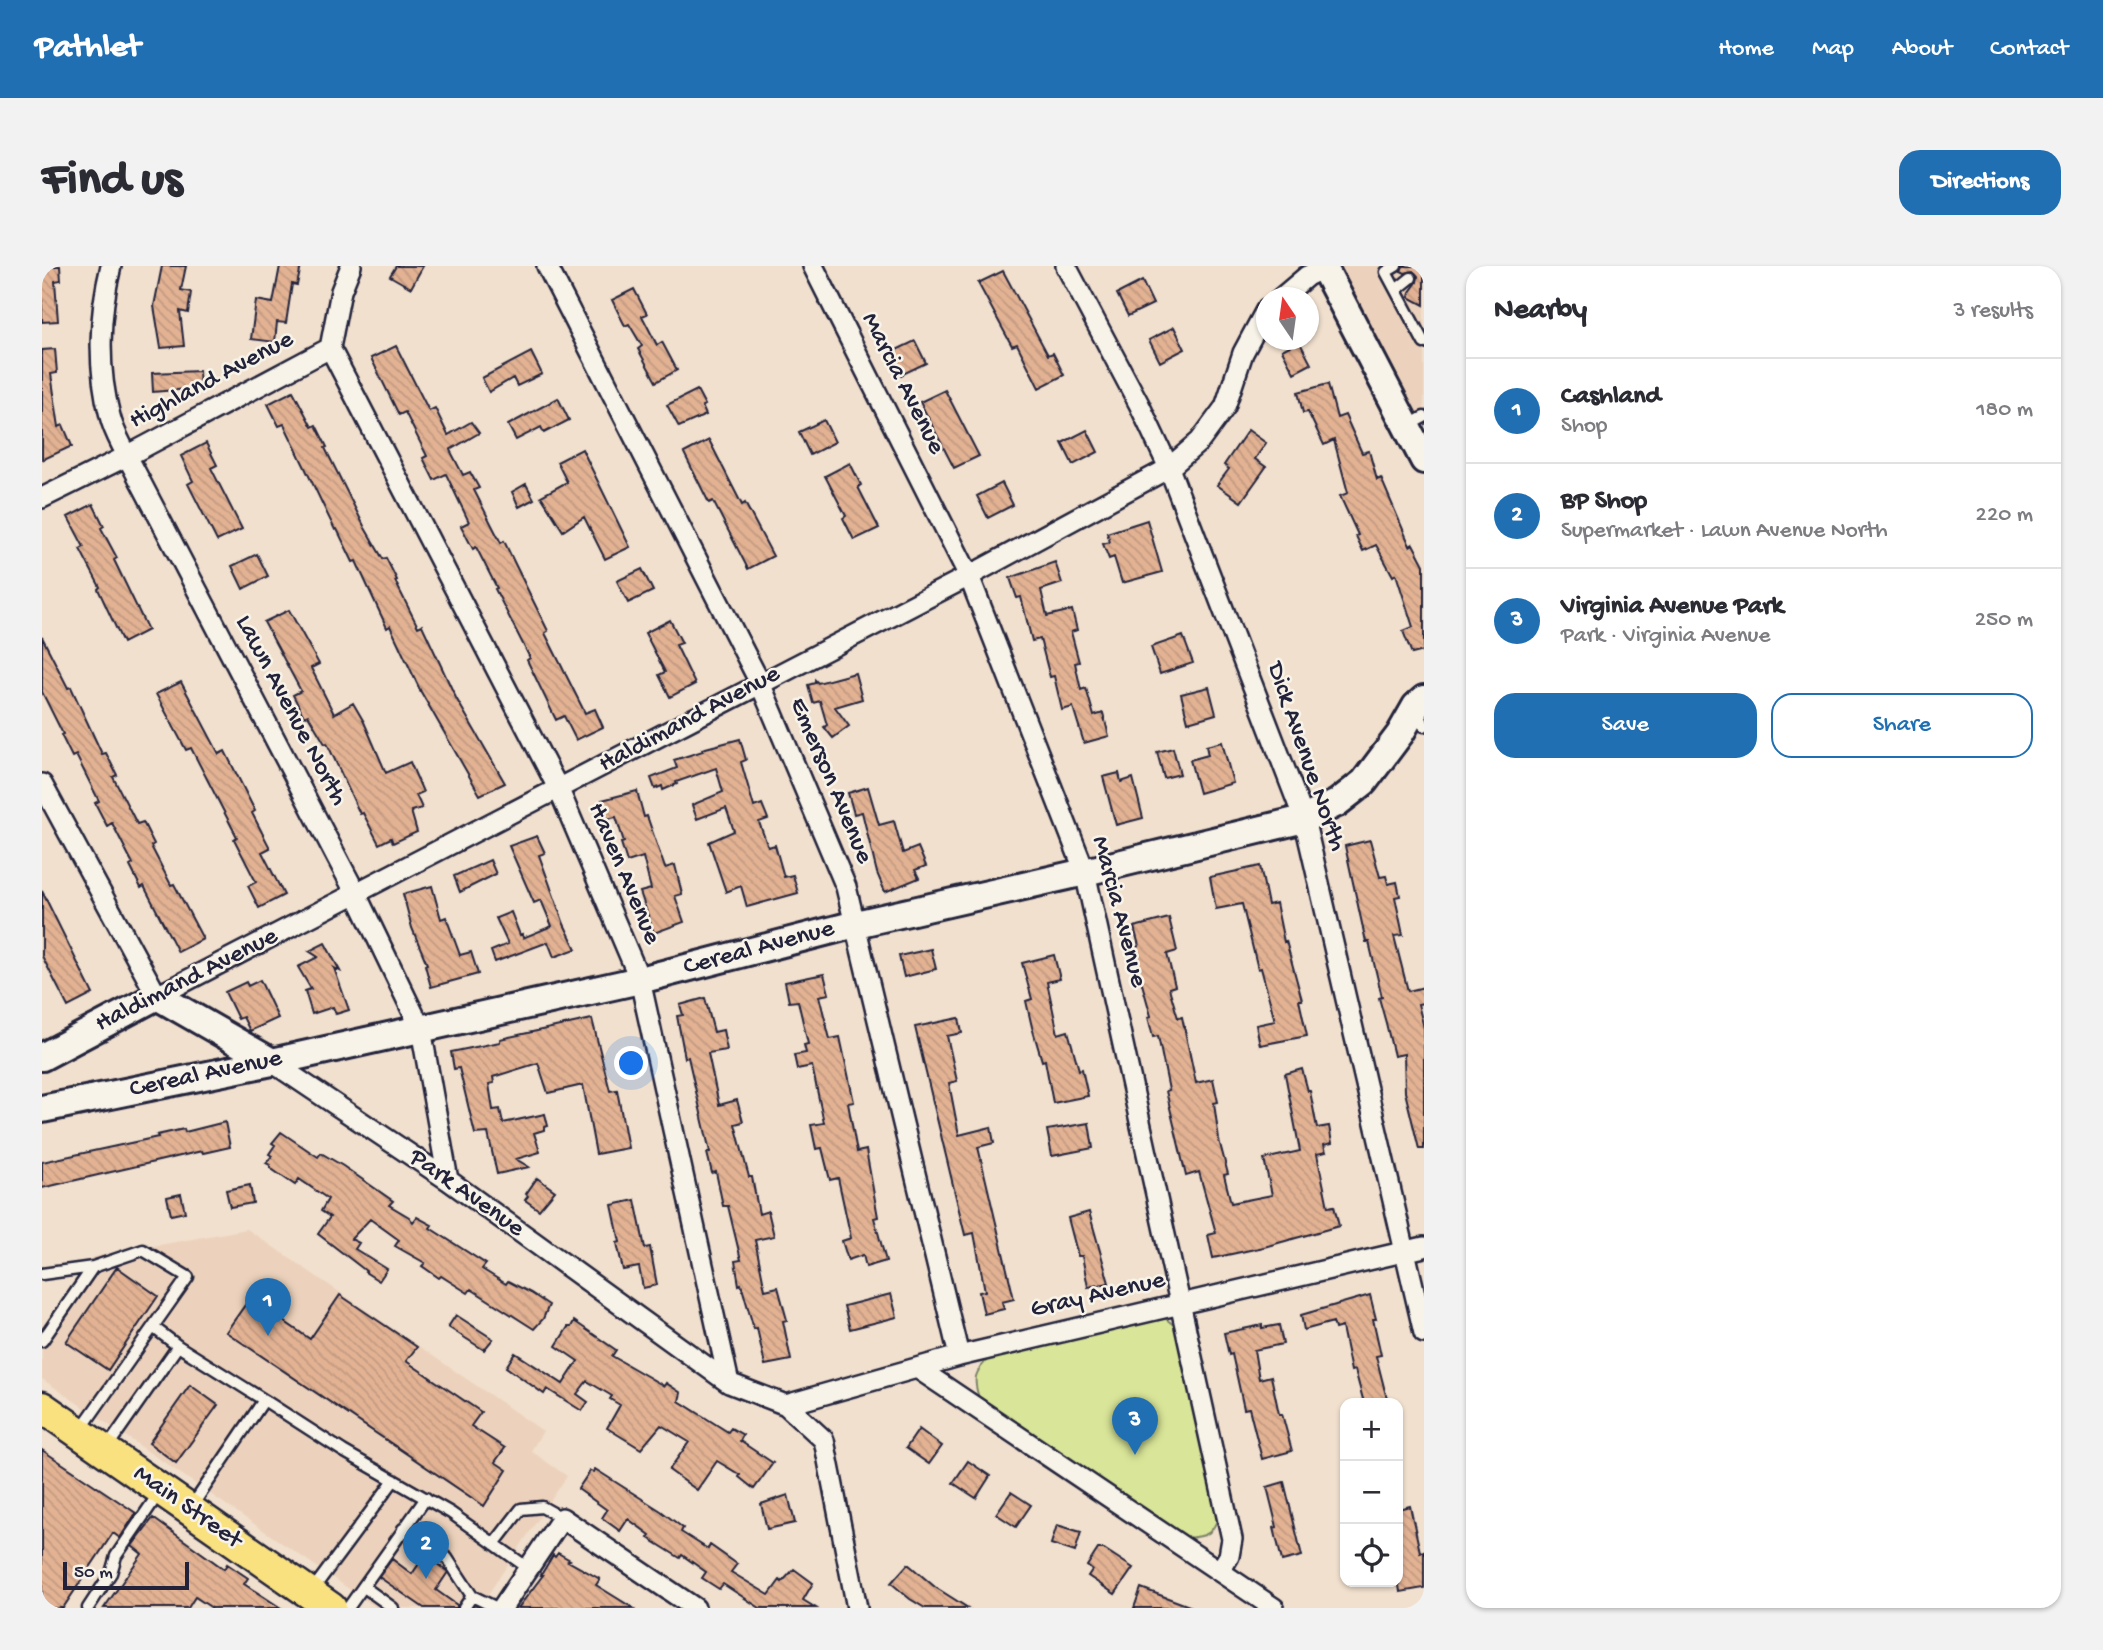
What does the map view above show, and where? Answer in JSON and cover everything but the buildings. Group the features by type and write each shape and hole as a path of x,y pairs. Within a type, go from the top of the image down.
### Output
{"main road":[{"name":"Main Street","path":"42,1407 321,1601"}],"street":[{"name":"Lawn Avenue North","path":"111,266 104,295 101,365 110,418 127,456 356,894 421,1029 448,1180"},
{"name":"Highland Avenue","path":"42,498 330,348 341,291 351,266"},
{"name":"Emerson Avenue","path":"547,266 760,683 837,865 856,924 959,1356"},
{"name":"Marcia Avenue","path":"813,266 969,576 1085,872 1232,1539 1229,1556 1220,1571"},
{"name":"Dick Avenue North","path":"1066,266 1139,404 1169,468 1304,819 1414,1249 1424,1333"},
{"path":"1294,287 1323,267 1415,421 1424,460"},
{"name":"Haldimand Avenue","path":"42,1057 969,576 1169,468 1200,441 1225,407 1243,353 1256,329"},
{"name":"Haven Avenue","path":"330,348 559,790 640,981 729,1383"},
{"name":"Cereal Avenue","path":"42,1109 272,1062 640,981 856,924 1304,819 1337,803 1364,782 1421,710"},
{"path":"42,784 157,996"},
{"name":"Park Avenue","path":"157,996 272,1062 448,1180 729,1383 786,1405 824,1440 857,1608"},
{"name":"Gray Avenue","path":"786,1405 959,1356 1414,1249"},
{"path":"917,1368 1274,1608"},
{"path":"502,1608 562,1518 695,1608"}],"lane":[{"path":"1396,266 1386,272 1424,343"},
{"path":"1396,290 1411,278"},
{"path":"42,1274 93,1267 143,1250 188,1277 78,1433"},
{"path":"42,1341 93,1267"},
{"path":"153,1326 178,1346 264,1400 451,1513 528,1568"},
{"path":"105,1451 178,1346"},
{"path":"190,1510 264,1400"},
{"path":"321,1601 394,1480"},
{"path":"88,1608 111,1573 116,1556 161,1490"},
{"path":"348,1608 426,1498"},
{"path":"494,1544 520,1508 542,1507 562,1518"},
{"path":"403,1529 447,1558 472,1596 497,1608"},
{"path":"364,1587 393,1608"},
{"path":"464,1608 472,1596"}],"shaded area":[{"path":"1323,266 1424,266 1424,460"},
{"path":"247,1229 543,1431 531,1451 567,1476 479,1608 377,1608 42,1379 42,1329 93,1257"}],"green space":[{"path":"1155,1317 1165,1318 1176,1327 1221,1510 1209,1533 1200,1537 1185,1538 980,1401 976,1387 978,1371 991,1356"}],"place":[{"name":"Cashland","path":"268,1336"},
{"name":"Virginia Avenue Park","path":"1135,1455"},
{"name":"BP Shop","path":"426,1579"}]}
